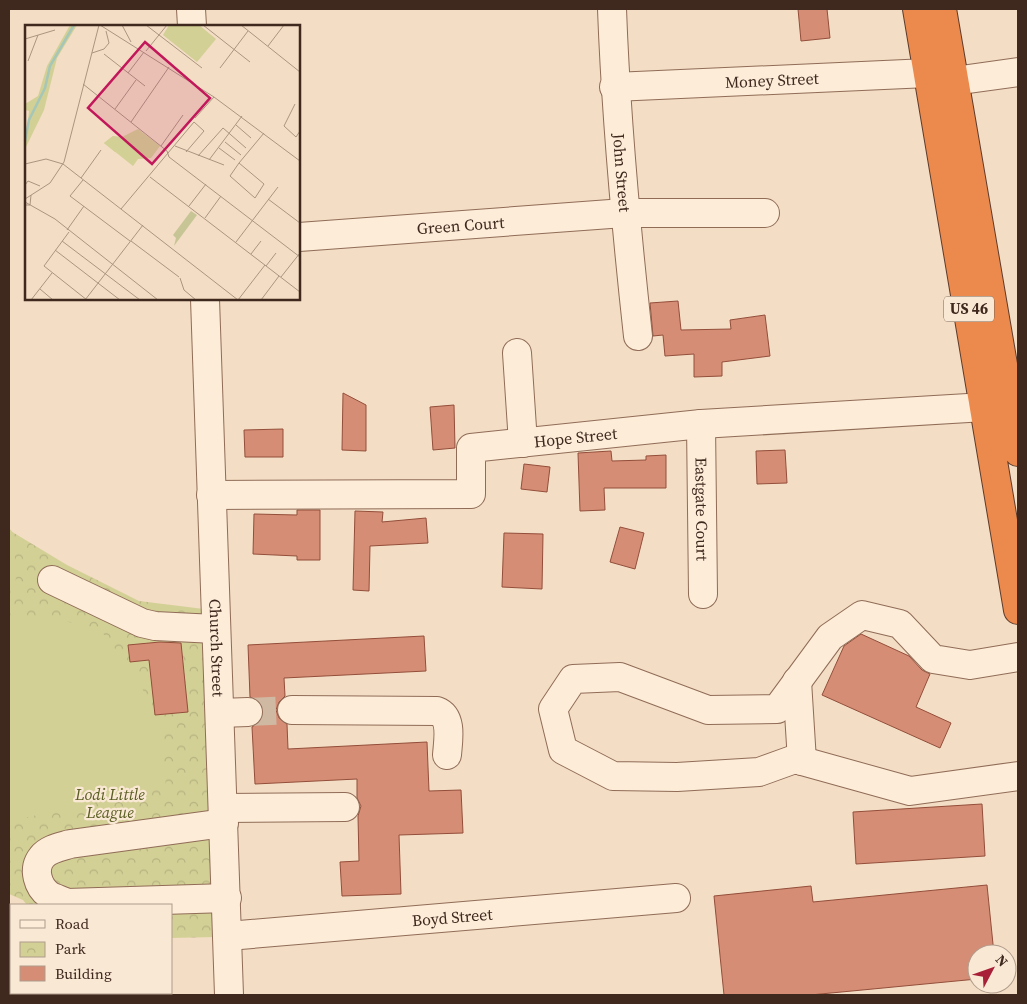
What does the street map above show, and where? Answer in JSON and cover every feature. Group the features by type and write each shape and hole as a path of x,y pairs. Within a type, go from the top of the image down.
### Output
{"highway":[{"name":"US 46","path":"917,9 1018,610"},
{"name":"US 46","path":"942,9 1018,452"}],"street":[{"path":"191,9 192,25"},
{"name":"John Street","path":"612,9 614,87 624,213 638,336"},
{"path":"954,81 1018,72"},
{"name":"Money Street","path":"614,87 928,73"},
{"name":"Green Court","path":"300,237 624,213 765,213"},
{"name":"Church Street","path":"205,300 229,995"},
{"path":"517,353 523,443"},
{"name":"Hope Street","path":"211,495 471,494 471,448 701,424 985,407"},
{"name":"Eastgate Court","path":"701,424 703,594"},
{"path":"52,580 142,623 155,626 215,629"},
{"path":"1018,656 970,665 933,659 900,624 862,615 830,637 777,710 708,710 620,677 573,678 553,709 563,750 613,776 678,777 759,772 795,759 910,791 1018,776"},
{"path":"797,682 802,760"},
{"path":"292,710 437,711 442,713 448,725 447,755"},
{"path":"220,713 248,712"},
{"path":"227,898 67,903 49,894 39,885 36,870 42,857 54,849 70,844 223,815 345,807"},
{"name":"Boyd Street","path":"228,936 676,898"}],"green space":[{"path":"9,528 14,534 16,585 9,585"},
{"name":"Lodi Little League","path":"9,530 67,565 139,601 204,609 216,937 172,938 172,904 26,904 23,900 9,894"},
{"path":"51,617 101,631 132,670 161,723 166,788 9,821 9,620"}],"building":[{"path":"798,9 827,9 830,38 801,41"},
{"path":"678,301 681,330 731,329 730,320 765,315 770,356 722,362 722,376 694,377 694,354 665,356 663,335 653,336 650,303"},
{"path":"343,393 366,405 366,451 342,450"},
{"path":"454,405 455,448 433,450 430,407"},
{"path":"283,429 283,457 245,457 244,430"},
{"path":"785,450 787,483 757,484 756,451"},
{"path":"611,451 612,461 646,460 646,456 666,455 666,488 604,488 605,510 580,511 578,453"},
{"path":"524,464 550,467 547,492 521,489"},
{"path":"297,510 320,510 320,560 297,560 297,556 253,554 254,514 297,515"},
{"path":"355,511 383,512 382,522 426,518 428,543 370,546 369,591 353,590"},
{"path":"620,527 644,533 635,569 610,562"},
{"path":"504,533 543,534 542,589 502,587"},
{"path":"861,634 909,656 922,670 930,674 916,707 951,723 940,748 822,695 844,646"},
{"path":"424,636 426,671 284,678 285,696 279,702 276,710 279,718 287,724 288,749 427,742 429,791 461,790 463,833 399,835 401,894 342,896 340,862 359,861 358,816 361,806 357,798 357,779 255,784 252,727 262,720 264,711 261,703 250,697 248,645"},
{"path":"160,642 181,643 188,712 155,715 149,660 130,662 128,645"},
{"path":"982,804 985,856 856,864 853,812"},
{"path":"987,885 993,944 967,944 967,980 810,995 724,995 714,896 811,886 813,902"}],"tunnel":[{"path":"248,712 292,710"}]}
